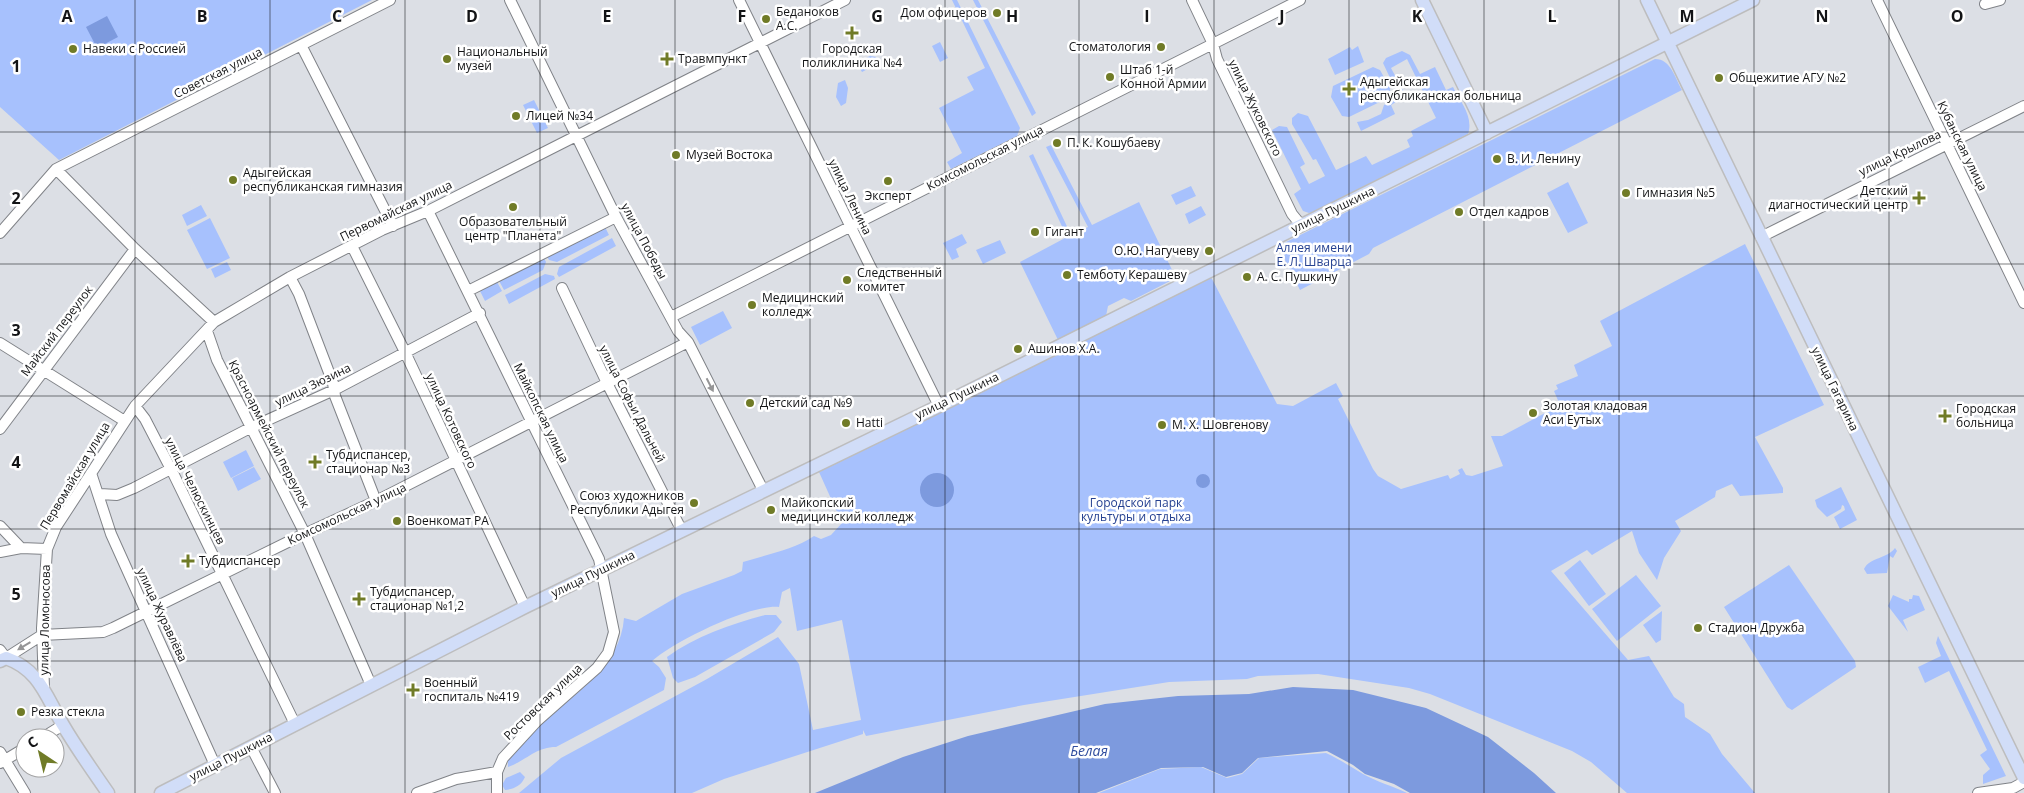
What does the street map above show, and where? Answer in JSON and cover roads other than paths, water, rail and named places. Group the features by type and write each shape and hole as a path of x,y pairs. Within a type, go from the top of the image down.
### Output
{"main road":[{"path":"1422,0 1487,133"},
{"name":"улица Гагарина","path":"1647,0 2024,778"},
{"name":"улица Пушкина","path":"161,793 525,607 939,406 1121,310 1301,225 1753,0"},
{"path":"2,656 27,668 44,688 63,725 108,793"}],"street":[{"name":"Советская улица","path":"56,168 390,0"},
{"name":"улица Победы","path":"510,0 616,217 678,331 688,342 763,490"},
{"name":"улица Ленина","path":"739,0 939,406"},
{"name":"Первомайская улица","path":"47,549 56,527 124,420 214,322 290,277 393,226 428,211 845,0"},
{"name":"улица Жуковского","path":"1192,0 1213,44 1225,76 1292,214 1301,225"},
{"name":"Комсомольская улица","path":"671,317 1300,0"},
{"name":"Кубанская улица","path":"1878,0 2024,304"},
{"path":"1985,4 2001,0 2011,0"},
{"path":"301,45 393,226"},
{"name":"улица Крылова","path":"1761,237 2024,106"},
{"path":"0,232 56,168 135,249 214,322"},
{"name":"Майкопская улица","path":"428,211 480,313 602,569 614,632"},
{"path":"468,291 616,217"},
{"name":"улица Котовского","path":"352,246 405,352 525,607"},
{"name":"Майский переулок","path":"0,429 135,249"},
{"path":"290,277 299,294 376,502"},
{"name":"улица Софьи Дальней","path":"562,288 607,383 682,531"},
{"name":"улица Зюзина","path":"100,494 117,495 250,428 334,390 480,313"},
{"name":"Красноармейский переулок","path":"207,331 217,360 305,534 371,685"},
{"name":"Комсомольская улица","path":"2,656 42,635 102,632 146,612 223,573 376,502 688,342"},
{"path":"0,343 124,420"},
{"name":"улица Челюскинцев","path":"135,406 145,419 223,573 296,724"},
{"name":"улица Журавлёва","path":"91,473 100,494 102,512 215,765"},
{"path":"0,526 21,548"},
{"path":"0,552 21,548"},
{"name":"улица Ломоносова","path":"21,548 47,549 43,581 42,635 44,688"},
{"name":"Ростовская улица","path":"497,772 503,758 537,721 597,668 608,653 614,632"},
{"path":"58,728 63,725"},
{"path":"251,746 275,793"},
{"path":"15,752 1,758 25,793"},
{"path":"417,793 456,779 497,772 497,793"},
{"path":"1978,793 2013,788 2024,782"}],"water":[{"path":"107,16 118,37 97,48 86,27"},
{"path":"937,473 944,474 949,478 953,483 953,497 949,502 944,506 937,507 930,506 925,502 921,497 920,490 921,483 925,478 930,474"},
{"path":"1200,474 1206,474 1210,481 1206,488 1200,488 1196,484 1196,478"},
{"name":"Белая","path":"1293,687 1353,690 1426,708 1488,737 1556,793 1410,793 1394,784 1365,774 1327,751 1258,758 1242,773 1226,777 1203,767 1161,768 1096,793 815,793 903,757 968,736 1105,704 1178,696 1249,694"}],"place":[{"name":"Дом офицеров","path":"997,13"},
{"name":"Беданоков А.С.","path":"766,19"},
{"name":"Городская поликлиника №4","path":"852,33"},
{"name":"Стоматология","path":"1161,47"},
{"name":"Навеки с Россией","path":"73,49"},
{"name":"Национальный музей","path":"447,59"},
{"name":"Травмпункт","path":"667,59"},
{"name":"Штаб 1-й Конной Армии","path":"1110,77"},
{"name":"Общежитие АГУ №2","path":"1719,78"},
{"name":"Адыгейская республиканская больница","path":"1349,89"},
{"name":"Лицей №34","path":"516,116"},
{"name":"П. К. Кошубаеву","path":"1057,143"},
{"name":"Музей Востока","path":"676,155"},
{"name":"В. И. Ленину","path":"1497,159"},
{"name":"Адыгейская республиканская гимназия","path":"233,180"},
{"name":"Эксперт","path":"888,181"},
{"name":"Гимназия №5","path":"1626,193"},
{"name":"Детский диагностический центр","path":"1919,198"},
{"name":"Образовательный центр \"Планета\"","path":"513,207"},
{"name":"Отдел кадров","path":"1459,212"},
{"name":"Гигант","path":"1035,232"},
{"name":"О.Ю. Нагучеву","path":"1209,251"},
{"name":"Темботу Керашеву","path":"1067,275"},
{"name":"А. С. Пушкину","path":"1247,277"},
{"name":"Следственный комитет","path":"847,280"},
{"name":"Медицинский колледж","path":"752,305"},
{"name":"Ашинов Х.А.","path":"1018,349"},
{"name":"Детский сад №9","path":"750,403"},
{"name":"Золотая кладовая Аси Еутых","path":"1533,413"},
{"name":"Городская больница","path":"1945,416"},
{"name":"Hatti","path":"846,423"},
{"name":"М. Х. Шовгенову","path":"1162,425"},
{"name":"Тубдиспансер, стационар №3","path":"315,462"},
{"name":"Союз художников Республики Адыгея","path":"694,503"},
{"name":"Майкопский медицинский колледж","path":"771,510"},
{"name":"Военкомат РА","path":"397,521"},
{"name":"Тубдиспансер","path":"188,561"},
{"name":"Тубдиспансер, стационар №1,2","path":"359,599"},
{"name":"Стадион Дружба","path":"1698,628"},
{"name":"Военный госпиталь №419","path":"413,690"},
{"name":"Резка стекла","path":"21,712"}],"park label":[{"name":"Аллея имени Е. Л. Шварца","path":"1314,255"},
{"name":"Городской парк культуры и отдыха","path":"1136,510"}]}
